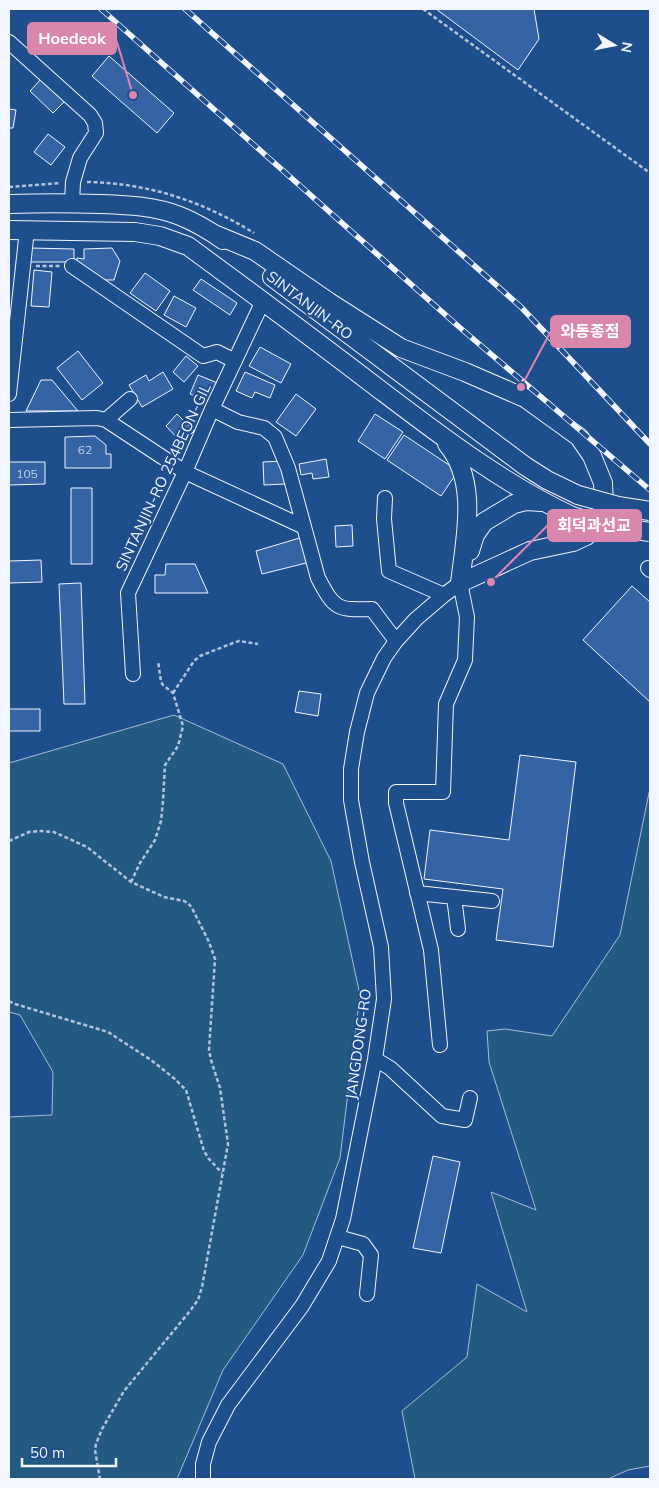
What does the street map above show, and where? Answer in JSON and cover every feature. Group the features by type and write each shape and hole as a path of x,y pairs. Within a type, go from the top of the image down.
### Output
{"main road":[{"name":"SINTANJIN-RO","path":"9,204 72,203 124,205 151,208 179,216 214,234 524,466 578,495 618,506 650,511"},
{"name":"SINTANJIN-RO","path":"9,230 135,232 160,236 188,246 438,434 489,470 541,502 572,516 607,526 650,532"},
{"path":"214,234 255,251 329,302 401,348 465,372 525,398 579,437 592,456 603,483 604,503 597,526 586,536 573,542 530,551 460,583"},
{"path":"438,434 454,453 461,467 468,494 460,583"},
{"path":"460,583 475,535 484,522 514,504 526,501 541,502"}],"street":[{"path":"9,42 90,114 95,123 96,132 80,158 73,182 72,203"},
{"path":"9,394 26,230"},
{"path":"72,266 202,356 217,352 235,361"},
{"name":"SINTANJIN-RO 254BEON-GIL","path":"133,674 128,593 263,301"},
{"path":"106,420 130,399"},
{"path":"212,409 238,422 264,428 275,437 288,468 318,578 326,593 337,606 349,609 372,609 396,641"},
{"path":"9,420 97,418 106,420 185,472 304,527"},
{"path":"385,498 384,519 389,571 444,595"},
{"path":"597,526 638,535 650,541"},
{"path":"440,1045 431,950 396,803 396,792 443,792 446,704 465,660 468,616 460,583"},
{"name":"JANGDONG-RO","path":"203,1479 203,1464 209,1442 228,1405 302,1306 329,1261 338,1237 355,1164 375,1059 384,999 381,947 362,862 351,800 351,769 357,732 367,693 384,658 396,641 416,619 460,583"},
{"path":"417,893 492,901"},
{"path":"454,897 458,928"},
{"path":"375,1059 390,1068 442,1116 465,1120 470,1098"},
{"path":"338,1237 363,1244 371,1254 367,1294"}],"path":[{"path":"423,9 650,173"},
{"path":"9,187 64,182"},
{"path":"23,266 72,266"},
{"path":"172,693 200,656 239,641 258,644"},
{"path":"131,882 140,863 155,840 161,821 165,765 178,746 183,726 172,693 161,682 158,661"},
{"path":"9,841 29,832 42,831 54,832 86,847 131,882 164,897 188,903 213,952 214,968 209,1050 220,1088 227,1133 227,1150 200,1295 190,1311 124,1391 102,1430 96,1444 100,1479"},
{"path":"9,1001 108,1032 163,1069 186,1090 204,1151 222,1173"}],"shaded area":[{"path":"174,715 283,764 331,861 360,995 340,1158 303,1255 223,1370 177,1479 9,1479 9,1117 52,1115 53,1072 20,1015 9,1012 9,763"},
{"path":"650,788 650,1466 628,1470 608,1479 415,1479 402,1411 467,1357 477,1284 527,1312 491,1192 536,1210 489,1062 487,1031 505,1029 552,1036 620,935"}],"building":[{"path":"436,9 534,9 539,39 518,70"},
{"path":"109,56 174,113 157,133 92,76"},
{"path":"43,77 66,100 53,113 30,91"},
{"path":"9,109 16,110 13,128 9,128"},
{"path":"48,134 65,147 51,165 34,152"},
{"path":"29,248 74,249 74,262 29,262"},
{"path":"112,248 120,261 114,280 102,280 77,263 77,258 84,259 84,249"},
{"path":"34,270 52,272 49,307 31,306"},
{"path":"145,273 170,291 156,311 130,293"},
{"path":"201,279 237,303 230,315 193,290"},
{"path":"174,296 196,308 186,327 164,315"},
{"path":"260,347 291,364 281,383 249,366"},
{"path":"78,351 103,383 82,400 57,368"},
{"path":"186,356 198,366 184,382 173,372"},
{"path":"163,372 173,389 142,407 129,385 146,375 149,381"},
{"path":"245,372 275,385 270,398 255,392 252,398 236,391"},
{"path":"198,375 220,384 212,403 190,394"},
{"path":"41,380 52,380 78,411 26,411"},
{"path":"296,394 316,409 296,436 276,422"},
{"path":"177,414 194,431 182,443 166,426"},
{"path":"375,414 403,432 385,459 358,441"},
{"path":"404,435 458,471 441,496 387,460"},
{"path":"95,436 106,445 106,454 111,454 111,468 65,468 65,437"},
{"path":"326,459 329,477 313,479 312,473 301,475 299,464"},
{"path":"283,461 285,484 264,485 263,462"},
{"path":"9,462 45,462 45,484 9,485"},
{"path":"71,488 92,488 92,564 71,564"},
{"path":"352,525 353,546 336,547 335,526"},
{"path":"303,537 310,562 262,574 256,551"},
{"path":"41,560 42,582 9,583 9,561"},
{"path":"166,564 195,564 208,593 155,593 155,575 165,575"},
{"path":"81,583 85,704 64,704 59,584"},
{"path":"632,586 650,602 650,702 583,640"},
{"path":"299,691 321,694 318,716 295,712"},
{"path":"9,709 40,709 40,731 9,731"},
{"path":"520,755 576,762 553,947 496,940 503,889 424,879 430,830 509,840"},
{"path":"433,1156 460,1162 441,1253 413,1248"}],"railway":[{"path":"101,9 458,326 650,490"},
{"path":"185,9 521,307 650,444"}],"place":[{"name":"Hoedeok","path":"133,95"},
{"name":"와동종점","path":"521,387"},
{"name":"회덕과선교","path":"491,582"}]}
